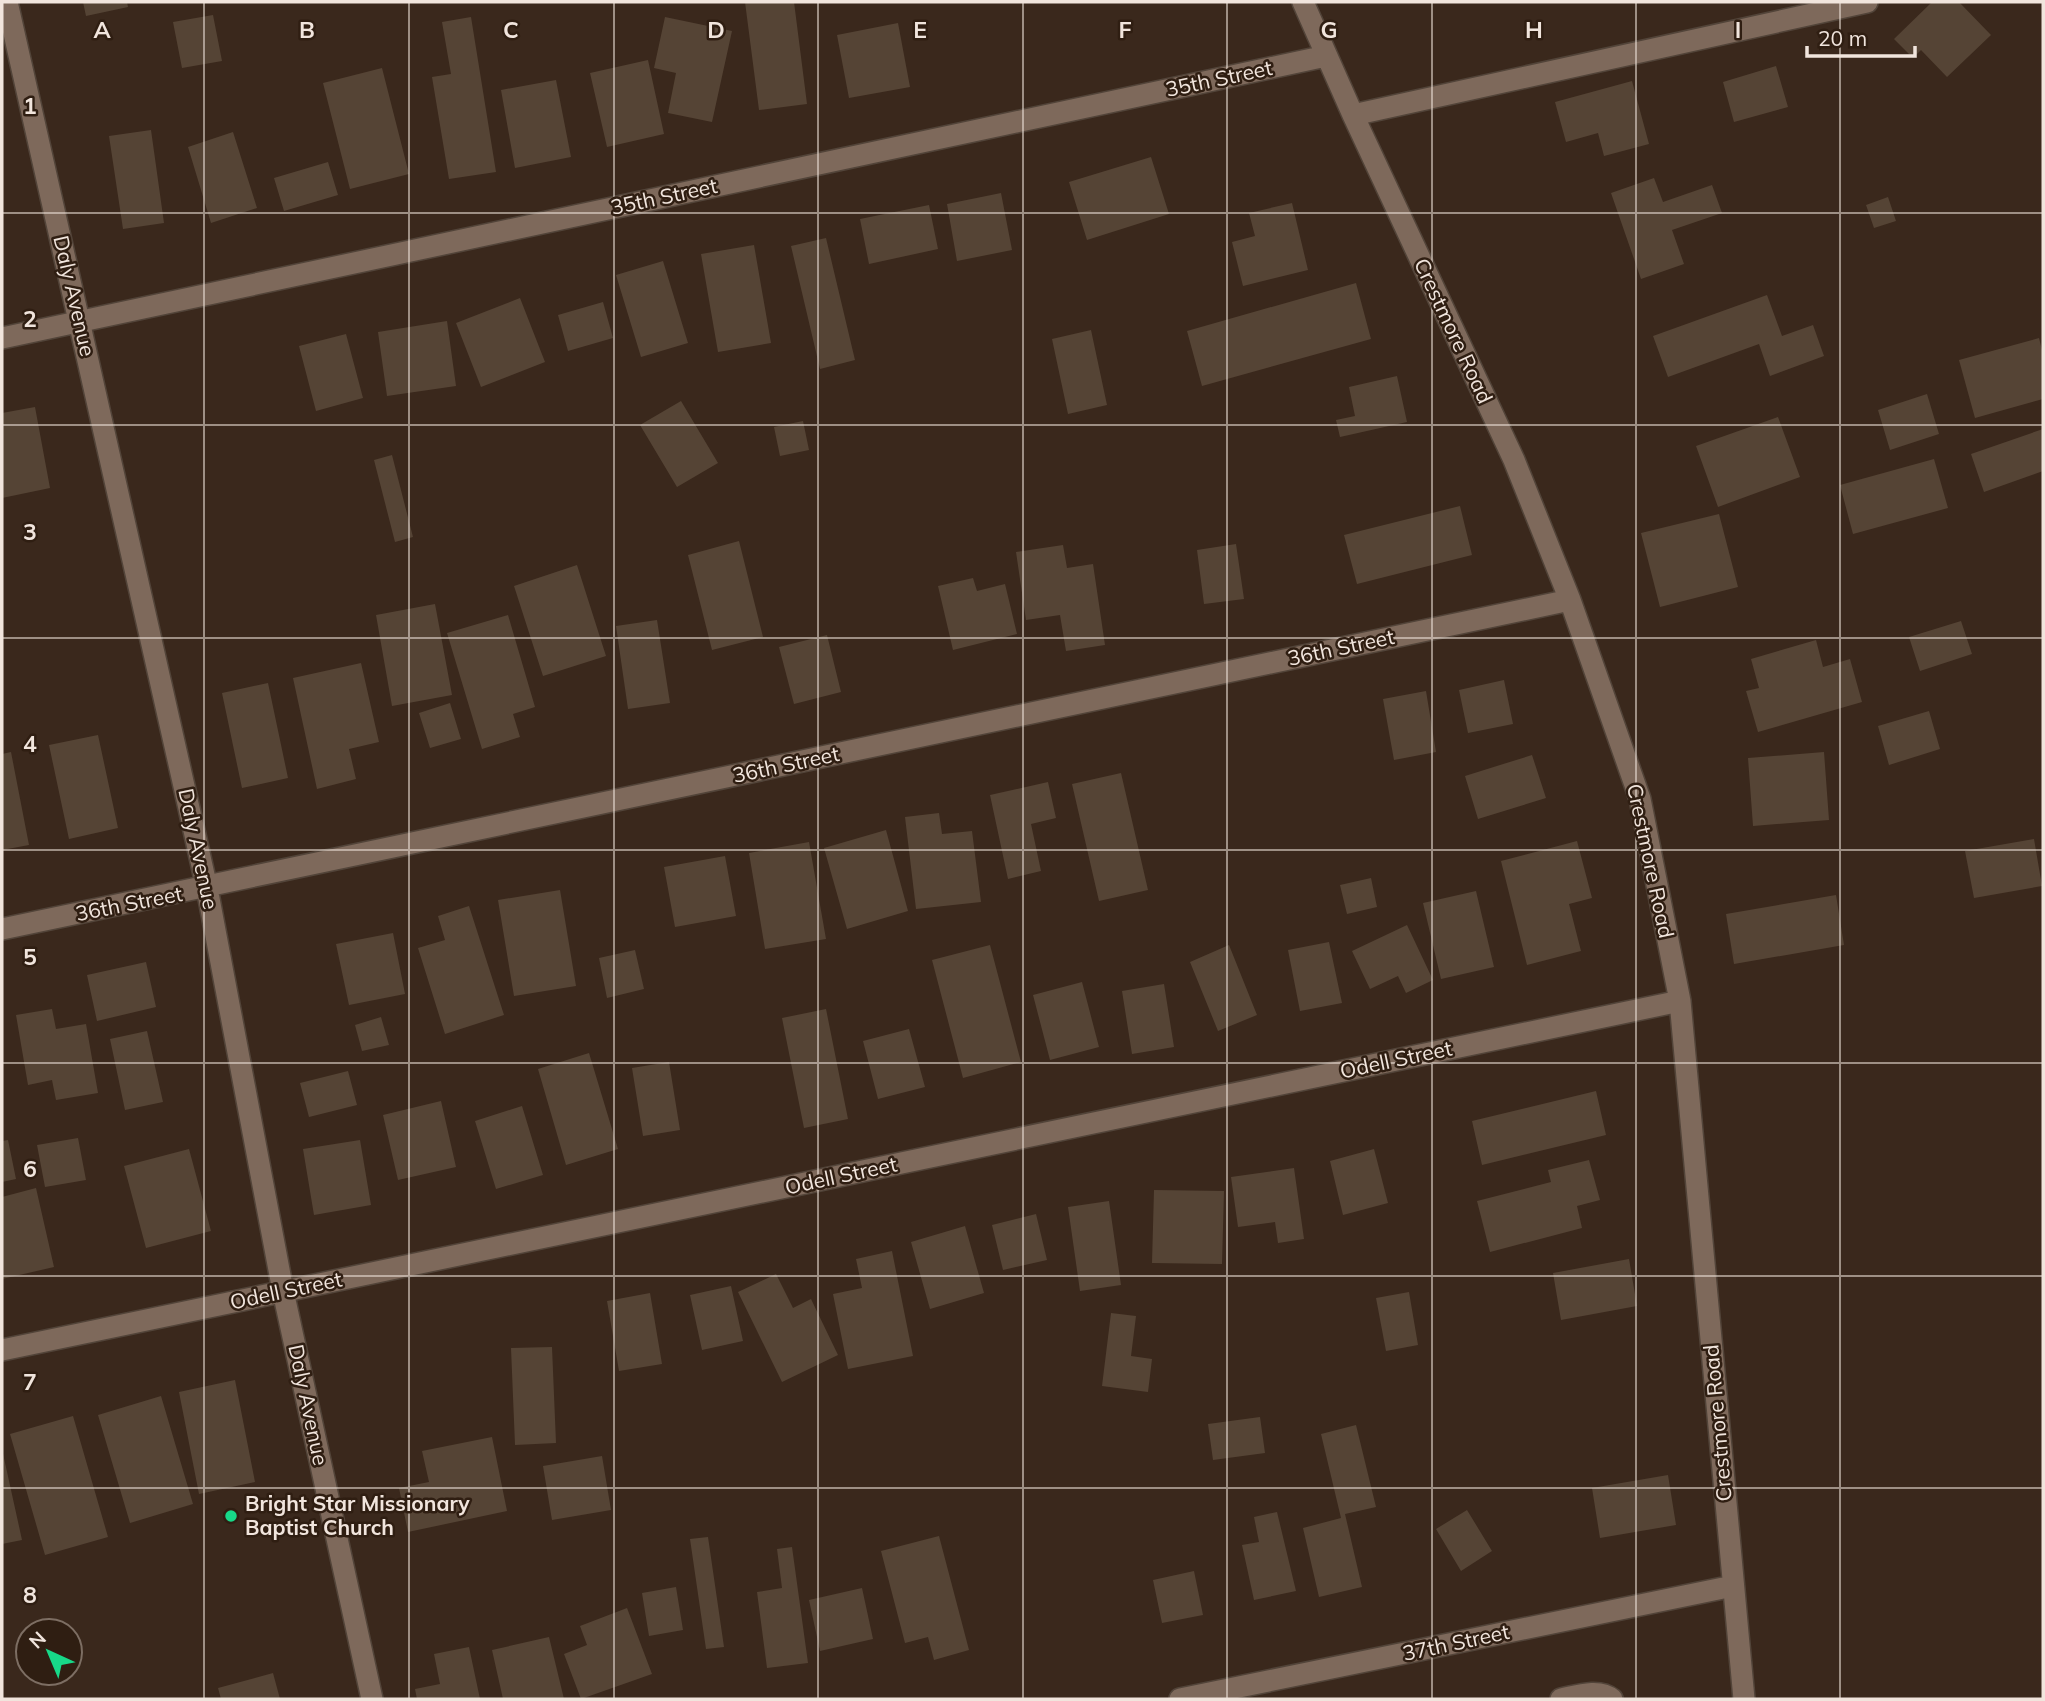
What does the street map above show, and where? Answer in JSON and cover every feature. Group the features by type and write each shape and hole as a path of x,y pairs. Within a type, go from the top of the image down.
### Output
{"street":[{"name":"Daly Avenue","path":"7,2 207,888 283,1291 372,1699"},
{"name":"Crestmore Road","path":"1303,2 1514,460 1570,600 1640,799 1680,1001 1745,1699"},
{"path":"1353,115 1867,2"},
{"name":"35th Street","path":"2,338 1326,56"},
{"name":"36th Street","path":"2,929 1570,600"},
{"name":"Odell Street","path":"2,1350 1680,1001"},
{"name":"37th Street","path":"1180,1699 1733,1586"},
{"path":"1560,1699 1586,1693 1612,1699"}],"building":[{"path":"83,2 127,2 128,7 86,16"},
{"path":"745,2 794,2 807,104 759,110"},
{"path":"1932,2 1959,2 1991,35 1947,77 1921,50 1913,58 1894,39"},
{"path":"213,15 222,61 182,68 173,22"},
{"path":"471,17 496,172 449,179 432,77 451,74 442,22"},
{"path":"665,17 732,31 712,122 668,113 676,73 654,68"},
{"path":"898,23 910,87 849,98 837,35"},
{"path":"648,60 664,134 607,147 590,73"},
{"path":"1776,66 1788,107 1734,122 1723,82"},
{"path":"382,68 409,174 350,189 323,83"},
{"path":"556,80 571,157 515,168 501,90"},
{"path":"1632,81 1649,144 1604,156 1598,133 1566,142 1555,102"},
{"path":"151,130 164,223 123,229 109,136"},
{"path":"233,132 257,208 211,223 188,147"},
{"path":"1151,157 1169,214 1087,240 1069,182"},
{"path":"328,162 338,195 284,211 274,178"},
{"path":"1654,178 1663,202 1712,185 1722,213 1672,230 1684,264 1641,279 1611,193"},
{"path":"1001,193 1012,250 957,261 947,204"},
{"path":"1888,197 1896,221 1874,228 1866,205"},
{"path":"1292,203 1308,270 1243,286 1232,242 1255,236 1249,213"},
{"path":"929,205 938,249 869,264 860,219"},
{"path":"826,238 855,360 820,369 791,246"},
{"path":"754,245 771,343 718,352 701,254"},
{"path":"663,261 688,343 641,357 616,275"},
{"path":"1356,283 1371,339 1202,386 1187,331"},
{"path":"1767,295 1782,336 1813,325 1824,356 1770,376 1759,344 1668,377 1653,336"},
{"path":"520,298 545,362 481,387 456,323"},
{"path":"603,302 613,338 568,351 558,315"},
{"path":"447,321 456,386 387,396 378,332"},
{"path":"1091,330 1107,405 1068,414 1052,339"},
{"path":"346,334 363,398 316,411 299,346"},
{"path":"2039,338 2043,354 2043,399 1975,418 1959,360"},
{"path":"1397,376 1407,422 1340,437 1336,420 1355,416 1349,387"},
{"path":"1927,394 1939,434 1890,450 1878,410"},
{"path":"681,401 718,463 677,487 640,425"},
{"path":"35,407 50,488 2,498 2,413"},
{"path":"1778,417 1800,477 1718,507 1696,446"},
{"path":"803,421 809,450 780,456 774,427"},
{"path":"2043,429 2043,471 1984,492 1971,454"},
{"path":"392,455 413,537 395,542 374,460"},
{"path":"1934,459 1948,508 1853,534 1840,485"},
{"path":"1460,506 1472,555 1357,584 1344,535"},
{"path":"1719,514 1738,587 1660,607 1641,533"},
{"path":"739,541 763,637 712,650 688,555"},
{"path":"1236,544 1244,599 1204,604 1197,550"},
{"path":"1063,545 1067,568 1093,564 1105,645 1066,651 1060,615 1026,620 1016,552"},
{"path":"577,565 606,656 543,676 514,586"},
{"path":"973,578 977,591 1005,584 1017,634 953,650 938,586"},
{"path":"435,604 452,695 392,706 376,615"},
{"path":"508,615 535,707 513,714 520,737 482,749 447,633"},
{"path":"657,620 670,703 628,709 616,626"},
{"path":"1961,621 1972,654 1920,671 1909,637"},
{"path":"827,635 841,692 794,704 779,647"},
{"path":"1816,640 1823,667 1850,659 1862,702 1758,732 1746,691 1759,688 1751,659"},
{"path":"361,663 379,742 349,749 356,779 317,789 293,678"},
{"path":"1504,680 1513,724 1468,733 1459,690"},
{"path":"268,683 288,778 242,788 222,693"},
{"path":"1426,691 1436,752 1394,760 1383,699"},
{"path":"450,703 461,739 430,748 419,713"},
{"path":"1929,711 1940,749 1889,765 1878,726"},
{"path":"98,735 118,828 69,839 49,745"},
{"path":"11,752 29,845 2,850 2,754"},
{"path":"1824,752 1829,820 1753,826 1748,758"},
{"path":"1532,755 1546,798 1478,819 1465,776"},
{"path":"1121,773 1148,890 1099,901 1072,784"},
{"path":"1048,782 1056,818 1031,824 1041,871 1008,879 990,795"},
{"path":"939,813 942,834 972,831 981,902 916,909 905,817"},
{"path":"886,830 908,911 847,929 824,848"},
{"path":"2034,839 2042,886 1974,898 1965,851"},
{"path":"1577,841 1592,898 1569,904 1581,951 1527,965 1501,861"},
{"path":"809,842 826,939 765,949 749,853"},
{"path":"725,856 736,916 675,927 664,867"},
{"path":"1371,878 1377,907 1347,914 1340,885"},
{"path":"560,890 576,986 514,996 498,900"},
{"path":"1476,891 1494,967 1441,979 1423,903"},
{"path":"1836,895 1844,945 1734,964 1726,914"},
{"path":"469,906 504,1015 445,1034 418,948 445,940 438,916"},
{"path":"1407,925 1433,980 1406,993 1398,976 1370,989 1352,951"},
{"path":"393,933 405,994 349,1005 336,944"},
{"path":"1329,942 1342,1003 1300,1011 1288,950"},
{"path":"990,945 1021,1062 963,1078 932,960"},
{"path":"1229,945 1257,1015 1218,1031 1190,962"},
{"path":"635,950 644,989 607,998 599,958"},
{"path":"146,962 156,1007 97,1021 87,975"},
{"path":"1082,982 1099,1047 1050,1060 1033,995"},
{"path":"1164,984 1174,1047 1132,1054 1122,991"},
{"path":"52,1009 56,1029 86,1024 98,1093 56,1100 52,1080 28,1085 16,1015"},
{"path":"826,1009 848,1119 804,1128 782,1018"},
{"path":"381,1017 389,1045 362,1051 355,1025"},
{"path":"909,1029 925,1087 878,1099 863,1041"},
{"path":"147,1031 163,1102 125,1110 110,1039"},
{"path":"589,1053 618,1149 566,1165 538,1069"},
{"path":"669,1062 680,1130 643,1136 632,1068"},
{"path":"348,1071 357,1105 309,1117 300,1083"},
{"path":"1596,1091 1606,1135 1482,1165 1472,1121"},
{"path":"441,1101 456,1167 398,1180 383,1115"},
{"path":"522,1106 543,1175 496,1189 475,1121"},
{"path":"78,1138 86,1180 45,1187 37,1145"},
{"path":"8,1140 16,1179 2,1182 2,1141"},
{"path":"360,1140 371,1205 314,1215 303,1149"},
{"path":"189,1149 211,1231 146,1248 124,1166"},
{"path":"1374,1149 1388,1203 1343,1215 1330,1161"},
{"path":"1589,1160 1600,1200 1577,1206 1582,1228 1490,1252 1477,1201 1551,1182 1548,1170"},
{"path":"1294,1168 1304,1239 1278,1243 1275,1222 1238,1227 1231,1177"},
{"path":"36,1188 54,1267 2,1279 2,1197"},
{"path":"1154,1190 1224,1191 1222,1264 1152,1263"},
{"path":"1109,1201 1121,1285 1080,1291 1068,1207"},
{"path":"1036,1214 1047,1260 1003,1270 992,1225"},
{"path":"965,1226 984,1293 930,1309 911,1242"},
{"path":"892,1251 913,1356 848,1369 833,1294 862,1288 856,1259"},
{"path":"1629,1259 1637,1306 1561,1320 1553,1273"},
{"path":"776,1274 793,1308 811,1299 838,1355 782,1382 738,1292"},
{"path":"731,1286 743,1341 702,1350 690,1295"},
{"path":"1409,1292 1418,1345 1386,1351 1376,1298"},
{"path":"650,1293 662,1364 619,1371 607,1301"},
{"path":"1111,1313 1136,1316 1131,1356 1152,1359 1148,1392 1102,1386"},
{"path":"552,1347 556,1443 515,1445 511,1348"},
{"path":"235,1380 255,1482 199,1494 179,1392"},
{"path":"161,1396 193,1504 130,1523 98,1415"},
{"path":"73,1416 108,1537 45,1555 10,1434"},
{"path":"1260,1417 1265,1453 1213,1460 1208,1424"},
{"path":"1356,1425 1376,1507 1345,1514 1362,1587 1319,1597 1303,1528 1341,1518 1321,1434"},
{"path":"492,1437 507,1511 408,1532 399,1488 429,1482 422,1451"},
{"path":"2,1449 22,1540 2,1544"},
{"path":"602,1456 611,1510 552,1520 543,1466"},
{"path":"1668,1475 1676,1525 1600,1538 1592,1488"},
{"path":"1467,1510 1492,1551 1461,1571 1436,1529"},
{"path":"1277,1512 1296,1591 1254,1600 1242,1545 1259,1542 1254,1517"},
{"path":"939,1536 969,1650 934,1660 928,1637 905,1643 881,1551"},
{"path":"708,1537 724,1647 706,1649 690,1539"},
{"path":"792,1547 808,1663 767,1668 757,1592 782,1588 777,1549"},
{"path":"1194,1571 1203,1615 1162,1623 1153,1580"},
{"path":"676,1587 683,1630 649,1636 642,1593"},
{"path":"862,1588 873,1639 820,1651 809,1600"},
{"path":"627,1608 652,1674 581,1699 564,1654 587,1645 580,1626"},
{"path":"549,1637 564,1699 503,1699 492,1650"},
{"path":"469,1647 480,1699 417,1699 415,1689 440,1684 434,1654"},
{"path":"273,1673 280,1699 221,1699 218,1688"}],"place":[{"name":"Bright Star Missionary Baptist Church","path":"231,1516"}]}
